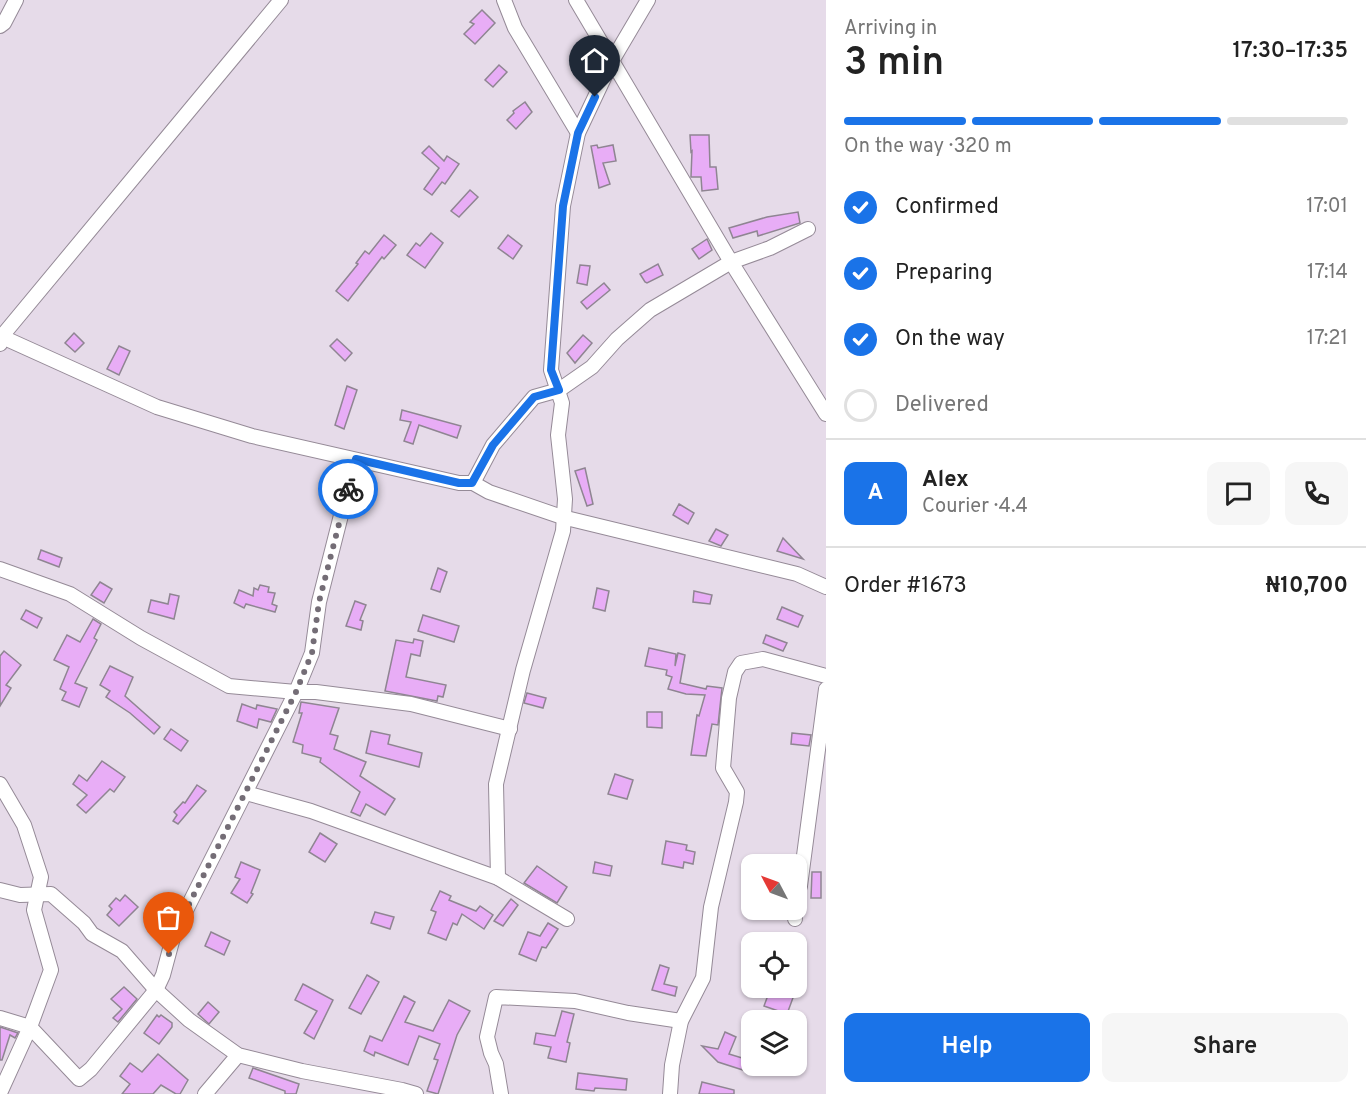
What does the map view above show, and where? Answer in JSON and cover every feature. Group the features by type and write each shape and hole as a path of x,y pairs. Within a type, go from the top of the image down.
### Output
{"street":[{"path":"0,26 4,23 16,0"},
{"path":"281,0 1,339 158,407 252,436 459,483 472,483 489,492 562,517 797,574 826,587"},
{"path":"504,0 515,28 578,133"},
{"path":"576,0 731,262 826,414"},
{"path":"498,878 496,784 523,670 563,531 562,517 565,499 558,435 562,403 551,370 563,206 578,133 612,61 648,0"},
{"path":"472,483 493,445 534,397 559,390 592,367 617,339 650,310 731,262 770,248 808,229"},
{"path":"0,1018 30,1027 79,1079 91,1069 156,990 163,975 174,934 296,692 312,653 319,602 356,459"},
{"path":"0,569 70,594 141,638 229,686 316,692 411,704 510,729"},
{"path":"670,1094 672,1065 681,1021 703,978 711,907 736,802 737,792 723,768 729,698 735,672 741,663 763,659 826,676"},
{"path":"804,854 826,689"},
{"path":"0,784 24,825 41,877 34,910 51,970 30,1027 0,1093"},
{"path":"246,793 311,811 498,878 567,919"},
{"path":"0,890 20,895 51,894 84,923 92,934 122,951 156,990 189,1020 238,1055 302,1071 416,1094"},
{"path":"501,1094 496,1064 490,1053 487,1037 496,997 575,1001 628,1013 681,1021"},
{"path":"205,1094 238,1055"}],"building":[{"path":"482,10 495,23 475,44 464,34 474,24 470,22"},
{"path":"499,65 507,72 493,87 485,80"},
{"path":"525,102 532,112 516,129 507,120 514,113 513,111"},
{"path":"690,135 709,135 710,167 716,167 718,189 702,191 701,177 691,177"},
{"path":"597,145 598,148 613,145 616,161 603,163 610,184 599,188 591,146"},
{"path":"429,146 444,161 447,156 459,164 445,184 442,182 432,195 424,189 439,168 422,153"},
{"path":"470,190 478,197 459,217 451,211"},
{"path":"798,212 800,223 758,236 757,231 733,238 729,228 767,217"},
{"path":"431,233 443,243 425,268 407,255 416,243 420,246"},
{"path":"384,235 396,245 384,259 382,257 348,301 336,291 358,264 356,263 365,251 369,254"},
{"path":"508,235 522,246 513,259 498,248"},
{"path":"707,239 712,250 699,259 692,249"},
{"path":"658,264 663,275 645,282 640,274"},
{"path":"580,265 590,266 587,285 577,283"},
{"path":"604,283 610,290 587,309 581,302"},
{"path":"74,333 84,343 75,352 65,343"},
{"path":"583,335 592,343 575,363 567,353"},
{"path":"337,339 352,353 345,361 330,346"},
{"path":"119,346 130,351 119,375 107,369"},
{"path":"347,386 357,390 344,429 335,425"},
{"path":"402,410 461,426 457,438 419,425 413,444 404,441 411,422 400,420"},
{"path":"585,468 593,504 587,506 575,471"},
{"path":"679,504 694,513 688,524 673,515"},
{"path":"716,529 728,535 721,546 709,541"},
{"path":"783,538 803,559 777,551"},
{"path":"41,550 62,558 59,567 38,559"},
{"path":"438,568 447,572 440,592 431,589"},
{"path":"100,582 112,589 104,603 91,595"},
{"path":"260,585 269,587 268,592 275,593 272,604 277,606 275,612 246,604 244,608 234,603 239,590 253,596 254,588 258,590"},
{"path":"597,588 609,591 605,611 593,608"},
{"path":"694,591 712,595 710,604 693,602"},
{"path":"170,594 179,596 174,619 148,612 151,600 168,604"},
{"path":"355,601 366,605 360,620 363,621 361,630 346,626"},
{"path":"782,607 803,616 798,627 777,619"},
{"path":"26,610 42,618 37,628 21,619"},
{"path":"423,615 459,626 454,642 418,631"},
{"path":"93,619 101,624 94,638 97,640 75,683 87,688 79,707 62,700 66,692 60,689 69,667 54,660 67,635 80,642"},
{"path":"766,635 787,643 783,651 763,643"},
{"path":"414,639 423,641 420,656 411,654 406,677 446,685 443,697 438,696 437,701 385,691 396,640 413,643"},
{"path":"649,648 676,654 675,666 678,653 685,655 680,683 706,689 707,686 722,688 718,725 712,724 706,756 691,755 697,715 699,716 705,695 686,694 668,689 672,677 666,675 667,670 645,666"},
{"path":"4,651 21,665 6,685 11,688 0,706 0,656"},
{"path":"110,666 133,677 125,696 160,727 154,734 130,713 106,697 110,691 100,685"},
{"path":"527,693 546,698 543,708 524,703"},
{"path":"301,702 339,708 330,734 338,736 334,749 366,762 360,776 395,799 385,815 366,804 360,816 351,812 360,792 320,762 321,758 302,753 303,745 293,742 302,713 299,713"},
{"path":"242,704 256,709 257,705 277,709 271,722 259,719 257,728 237,721"},
{"path":"647,712 662,712 662,728 647,727"},
{"path":"171,729 188,741 181,751 164,739"},
{"path":"371,731 390,735 388,744 422,753 419,767 366,753"},
{"path":"792,733 811,735 809,746 791,744"},
{"path":"102,761 125,777 114,792 110,789 86,813 77,805 87,795 73,784 79,775 87,781"},
{"path":"615,774 633,780 627,799 608,794"},
{"path":"197,785 206,791 178,824 173,821 177,815 174,812 183,802 185,803"},
{"path":"320,833 337,844 325,862 309,852"},
{"path":"666,841 687,845 686,850 695,852 693,864 684,862 683,868 662,864"},
{"path":"241,862 260,870 251,893 253,894 247,903 231,893 240,879 235,877"},
{"path":"595,862 612,866 610,876 593,873"},
{"path":"537,866 567,887 557,903 524,883"},
{"path":"812,872 821,872 821,898 811,898"},
{"path":"440,891 451,896 449,900 476,911 480,906 493,915 484,929 462,914 457,925 453,923 446,940 428,933 436,912 431,910"},
{"path":"125,895 138,907 119,926 107,915 112,909 109,906 116,898 120,901"},
{"path":"511,899 518,905 503,926 494,921"},
{"path":"375,912 394,917 390,929 371,923"},
{"path":"548,923 558,929 546,948 542,947 536,961 519,954 528,932 540,936"},
{"path":"211,932 230,941 224,955 205,946"},
{"path":"660,965 669,968 664,984 677,987 675,996 652,990"},
{"path":"367,975 379,982 361,1014 349,1008"},
{"path":"303,984 333,1000 314,1039 304,1033 317,1011 295,1000"},
{"path":"124,987 137,999 118,1022 113,1018 122,1009 111,999"},
{"path":"404,996 415,1002 405,1022 433,1031 449,1000 470,1011 457,1035 438,1094 427,1091 438,1060 434,1059 440,1044 419,1036 408,1065 375,1052 374,1056 364,1051 370,1036 382,1041"},
{"path":"767,998 793,998 788,1010 776,1010 764,1006"},
{"path":"208,1002 219,1012 209,1024 198,1014"},
{"path":"562,1011 574,1014 567,1042 570,1043 566,1062 548,1058 551,1047 534,1044 536,1033 555,1036"},
{"path":"157,1015 159,1017 161,1015 172,1023 172,1027 159,1044 144,1033"},
{"path":"0,1027 18,1033 15,1038 10,1035 2,1060 0,1060"},
{"path":"725,1032 736,1037 729,1054 741,1058 741,1069 718,1062 702,1046 718,1049"},
{"path":"158,1054 188,1080 180,1094 161,1085 153,1094 122,1094 130,1084 120,1076 130,1063 142,1072"},
{"path":"253,1068 299,1084 296,1094 285,1094 285,1091 249,1078"},
{"path":"578,1073 627,1079 626,1090 576,1089"},
{"path":"702,1082 734,1090 734,1094 699,1094"}],"way so far":[{"path":"169,954 174,934 296,692 312,653 319,602 348,489"}],"route":[{"path":"348,489 356,459 459,483 472,483 493,445 534,397 559,390 551,370 563,206 578,133 595,97"}]}
